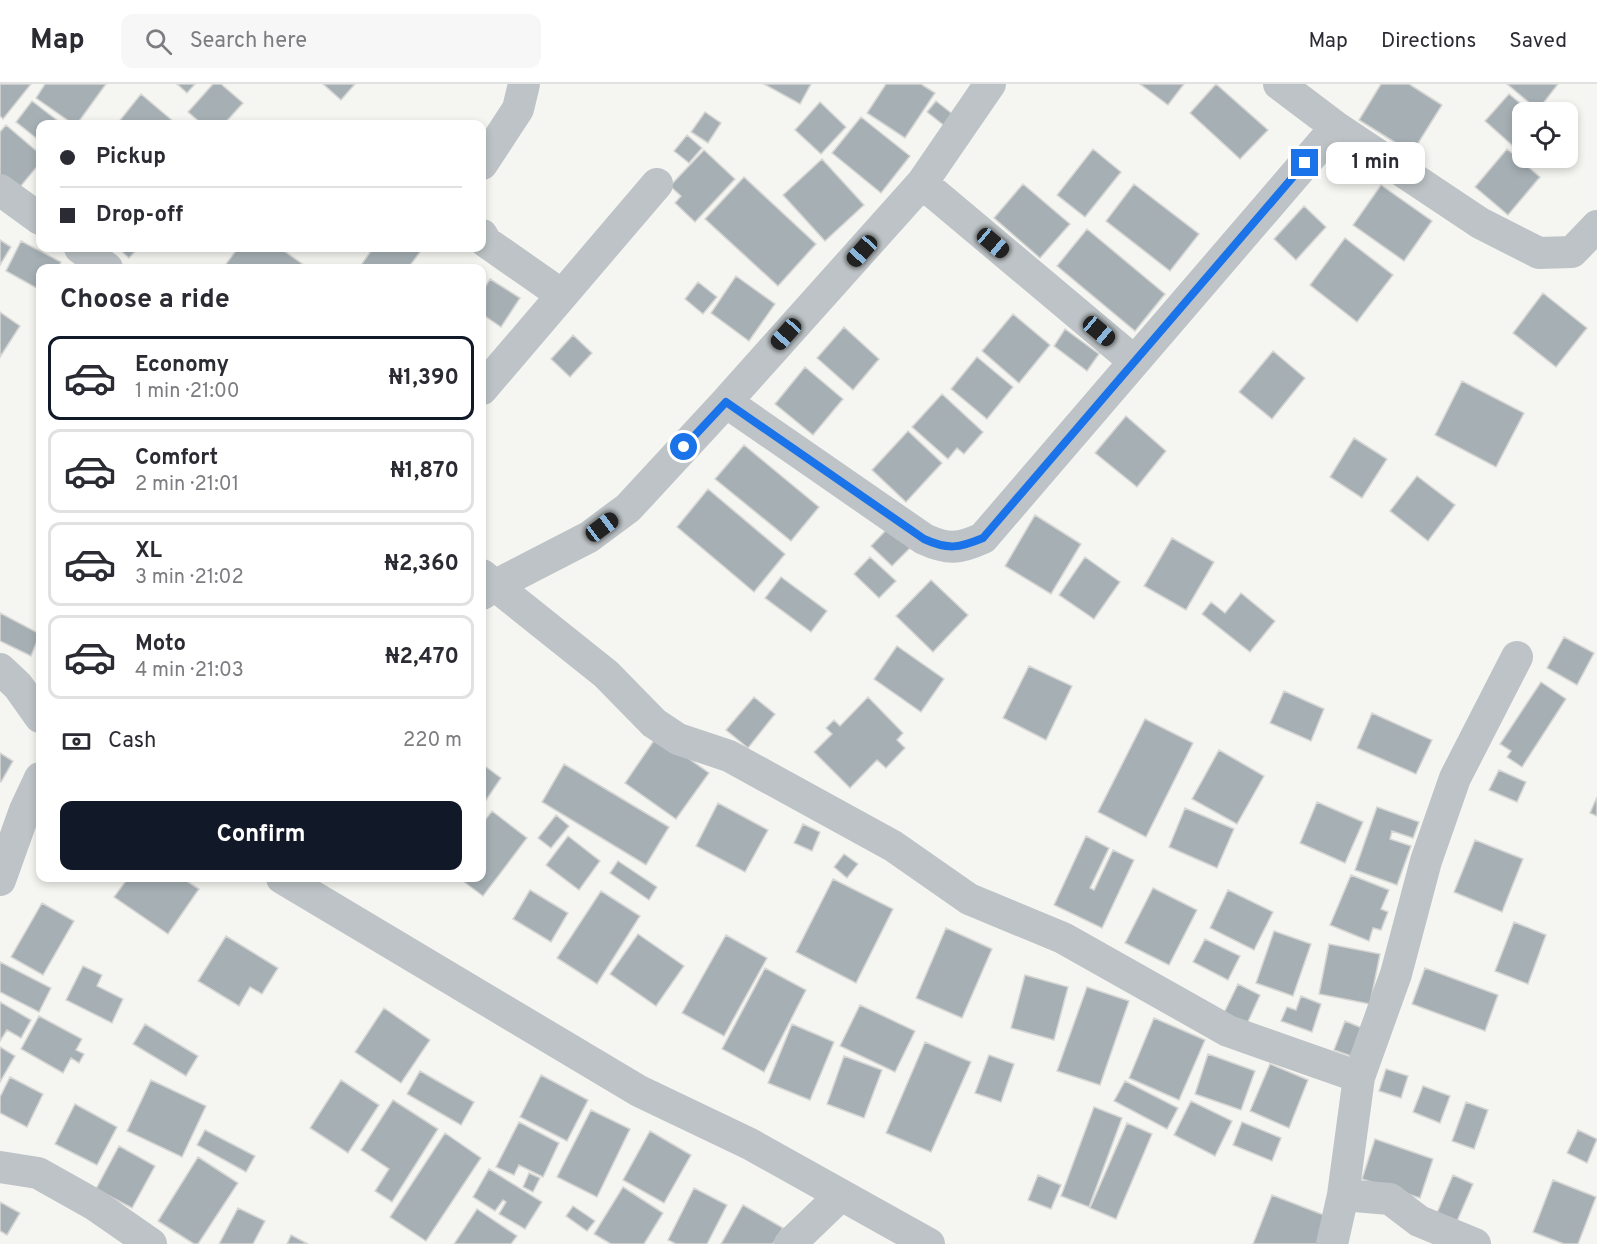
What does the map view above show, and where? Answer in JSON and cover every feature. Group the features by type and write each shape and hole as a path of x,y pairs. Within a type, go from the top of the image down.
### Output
{"street":[{"path":"486,158 518,109 524,84"},
{"path":"990,84 922,183 628,508 589,537 486,585 606,674 654,723 678,739 729,756 893,846 969,899 1063,939 1228,1031 1359,1077"},
{"path":"1279,84 1336,127 1480,223 1539,253 1572,252 1597,226"},
{"path":"726,402 924,539 942,547 963,547 983,538 1336,127"},
{"path":"922,183 1134,361"},
{"path":"486,384 657,184"},
{"path":"0,190 36,216"},
{"path":"486,242 562,295"},
{"path":"85,252 102,264"},
{"path":"1332,1244 1343,1195 1359,1077 1396,974 1426,861 1455,778 1517,657"},
{"path":"0,669 18,686 36,711"},
{"path":"0,880 25,810 36,787"},
{"path":"289,882 639,1090 750,1144 929,1244"},
{"path":"0,1167 38,1173 95,1204 151,1244"},
{"path":"1343,1195 1390,1199 1419,1221 1475,1244"},
{"path":"790,1244 840,1196"}],"building":[{"path":"0,84 31,84 3,119 0,116"},
{"path":"45,84 106,84 80,120 67,120 36,98"},
{"path":"177,84 195,84 187,93"},
{"path":"213,84 221,84 243,103 228,120 197,120 188,112"},
{"path":"323,84 355,84 341,100"},
{"path":"764,84 811,84 800,104"},
{"path":"886,84 921,84 935,93 905,138 867,113"},
{"path":"1140,84 1184,84 1168,105"},
{"path":"1216,84 1268,130 1240,159 1190,113"},
{"path":"1381,84 1409,84 1442,105 1412,153 1359,120"},
{"path":"1507,84 1558,84 1544,102 1528,102"},
{"path":"141,94 172,120 120,120"},
{"path":"1509,94 1519,102 1512,102 1512,145 1485,121"},
{"path":"32,101 57,120 36,120 36,138 16,122"},
{"path":"936,101 960,120 951,131 927,112"},
{"path":"820,102 846,127 821,154 795,130"},
{"path":"705,112 721,123 708,143 691,132"},
{"path":"861,117 910,156 881,193 832,153"},
{"path":"6,125 36,151 36,168 15,193 0,179 0,132"},
{"path":"687,135 702,148 689,163 674,151"},
{"path":"1093,149 1121,172 1085,217 1057,195"},
{"path":"1507,149 1512,153 1512,168 1529,168 1540,177 1508,215 1475,187"},
{"path":"704,150 735,179 695,222 675,203 681,196 670,186"},
{"path":"822,159 864,205 825,241 783,195"},
{"path":"744,177 816,244 778,286 705,219"},
{"path":"1023,184 1070,224 1040,258 994,218"},
{"path":"1134,184 1199,234 1170,271 1106,221"},
{"path":"1381,185 1432,221 1404,261 1353,225"},
{"path":"1304,206 1326,227 1296,260 1274,239"},
{"path":"1087,229 1165,294 1135,331 1057,266"},
{"path":"1345,238 1393,275 1357,322 1310,285"},
{"path":"0,240 11,247 0,265"},
{"path":"21,241 36,249 36,252 42,252 61,262 60,264 36,264 36,288 6,271"},
{"path":"122,252 134,252 129,258"},
{"path":"235,252 286,252 302,264 226,264"},
{"path":"370,252 420,252 411,264 362,264"},
{"path":"736,276 775,304 749,341 711,313"},
{"path":"490,279 520,298 501,327 486,317 486,286"},
{"path":"698,282 717,297 703,314 685,299"},
{"path":"1543,293 1587,328 1556,367 1513,333"},
{"path":"0,312 20,326 0,357"},
{"path":"1013,314 1050,345 1019,383 982,351"},
{"path":"844,327 879,359 853,390 817,358"},
{"path":"1065,329 1099,354 1087,371 1054,346"},
{"path":"573,335 592,353 570,377 551,359"},
{"path":"1273,351 1305,378 1272,419 1239,392"},
{"path":"977,357 1013,387 987,419 951,389"},
{"path":"805,367 843,399 813,435 775,404"},
{"path":"1462,381 1524,413 1496,467 1435,435"},
{"path":"942,394 983,432 964,454 957,448 948,459 912,427"},
{"path":"1126,416 1166,451 1137,487 1095,453"},
{"path":"908,431 942,463 906,502 872,470"},
{"path":"1354,438 1387,459 1362,498 1330,477"},
{"path":"744,445 819,507 791,541 715,479"},
{"path":"1417,476 1455,505 1428,541 1390,511"},
{"path":"708,489 785,554 754,592 677,527"},
{"path":"1035,515 1081,544 1051,594 1005,566"},
{"path":"889,527 910,548 892,566 871,546"},
{"path":"1172,538 1214,562 1186,610 1144,586"},
{"path":"870,557 896,581 879,598 854,574"},
{"path":"1085,557 1120,582 1094,619 1059,595"},
{"path":"781,577 827,611 811,632 765,598"},
{"path":"931,580 968,615 933,652 896,616"},
{"path":"1241,593 1275,621 1250,652 1202,614 1211,602 1225,613"},
{"path":"0,613 36,632 36,644 31,656 0,641"},
{"path":"1564,637 1594,653 1577,685 1547,668"},
{"path":"897,646 944,679 921,712 874,679"},
{"path":"1029,666 1072,686 1046,740 1003,718"},
{"path":"1541,682 1566,699 1522,767 1507,757 1511,751 1500,744"},
{"path":"1284,691 1324,709 1311,741 1270,723"},
{"path":"754,697 775,714 748,748 726,730"},
{"path":"868,697 903,733 897,740 905,748 886,768 877,760 850,788 814,752 832,734 826,728 834,720 840,726"},
{"path":"1372,713 1432,740 1416,774 1357,748"},
{"path":"1145,719 1193,743 1146,837 1098,812"},
{"path":"657,736 709,773 676,819 625,783"},
{"path":"1219,750 1264,776 1237,824 1192,799"},
{"path":"0,753 13,761 1,782 0,782"},
{"path":"564,764 669,827 646,865 542,802"},
{"path":"486,767 501,778 486,800"},
{"path":"1499,770 1526,782 1517,802 1489,790"},
{"path":"1597,797 1597,816 1590,813"},
{"path":"1317,802 1363,822 1345,863 1300,843"},
{"path":"718,803 768,830 745,872 696,846"},
{"path":"1377,807 1419,822 1413,838 1392,831 1390,839 1411,846 1397,885 1355,870"},
{"path":"1185,808 1234,829 1217,868 1169,847"},
{"path":"492,811 527,838 483,896 464,882 486,882 486,819"},
{"path":"556,815 569,826 551,848 538,838"},
{"path":"803,824 820,832 812,851 794,843"},
{"path":"568,836 600,861 579,890 546,865"},
{"path":"1086,836 1109,848 1090,888 1094,890 1113,850 1134,860 1102,928 1054,905"},
{"path":"1475,840 1523,859 1502,912 1454,892"},
{"path":"844,854 858,864 847,878 834,867"},
{"path":"618,861 657,887 649,900 610,873"},
{"path":"1351,875 1389,890 1381,909 1388,912 1381,930 1373,928 1369,941 1330,925"},
{"path":"833,879 893,909 856,983 796,952"},
{"path":"125,882 188,882 199,889 168,934 114,897"},
{"path":"1153,888 1197,910 1169,965 1125,943"},
{"path":"530,890 568,913 551,942 513,919"},
{"path":"1228,890 1273,912 1254,950 1210,928"},
{"path":"601,891 640,916 597,984 557,958"},
{"path":"42,903 74,921 43,975 11,957"},
{"path":"1514,922 1546,935 1528,984 1495,971"},
{"path":"946,928 992,949 962,1018 916,998"},
{"path":"1274,931 1311,944 1293,996 1256,983"},
{"path":"638,934 684,966 656,1006 610,974"},
{"path":"726,935 767,958 724,1036 682,1013"},
{"path":"226,936 278,968 262,994 250,987 239,1006 198,981"},
{"path":"1205,939 1240,956 1228,980 1193,962"},
{"path":"1329,944 1380,954 1370,1004 1319,994"},
{"path":"0,962 51,988 39,1012 0,992"},
{"path":"83,966 102,975 97,986 123,999 112,1023 66,1000"},
{"path":"765,968 806,990 764,1072 722,1049"},
{"path":"1425,968 1498,995 1485,1031 1412,1004"},
{"path":"1025,975 1068,987 1054,1040 1011,1028"},
{"path":"1238,984 1260,995 1246,1026 1223,1015"},
{"path":"1087,987 1129,1001 1100,1085 1057,1071"},
{"path":"1301,996 1321,1004 1312,1032 1281,1021 1287,1007 1296,1010"},
{"path":"0,1002 31,1020 21,1038 7,1030 0,1041"},
{"path":"860,1005 915,1031 895,1072 840,1046"},
{"path":"384,1008 430,1040 401,1083 355,1052"},
{"path":"39,1016 82,1039 76,1050 84,1054 79,1063 71,1058 63,1073 21,1049"},
{"path":"1154,1018 1205,1040 1179,1100 1129,1078"},
{"path":"1345,1021 1362,1028 1351,1056 1334,1050"},
{"path":"145,1024 198,1056 186,1076 133,1044"},
{"path":"792,1024 834,1042 810,1100 768,1083"},
{"path":"925,1042 971,1062 931,1152 886,1133"},
{"path":"0,1047 15,1056 0,1082"},
{"path":"1208,1054 1255,1071 1241,1110 1195,1094"},
{"path":"989,1055 1014,1064 1001,1102 975,1093"},
{"path":"844,1056 882,1070 864,1118 827,1104"},
{"path":"1270,1064 1308,1080 1289,1128 1250,1111"},
{"path":"1386,1069 1408,1076 1401,1098 1379,1091"},
{"path":"420,1071 474,1102 461,1125 407,1094"},
{"path":"541,1075 588,1100 567,1141 520,1117"},
{"path":"10,1077 43,1094 27,1127 0,1113 0,1097"},
{"path":"151,1080 206,1106 182,1157 127,1131"},
{"path":"341,1080 379,1105 348,1153 310,1128"},
{"path":"1125,1081 1178,1108 1167,1129 1114,1101"},
{"path":"1423,1086 1450,1096 1440,1123 1413,1112"},
{"path":"393,1100 438,1129 392,1202 375,1191 389,1169 361,1150"},
{"path":"1191,1101 1232,1121 1215,1156 1174,1135"},
{"path":"1466,1102 1488,1110 1474,1149 1452,1141"},
{"path":"75,1104 117,1127 97,1165 55,1144"},
{"path":"1094,1107 1122,1118 1089,1207 1061,1196"},
{"path":"591,1110 630,1129 597,1197 557,1177"},
{"path":"519,1122 559,1143 543,1177 519,1165 514,1175 496,1167"},
{"path":"1242,1122 1281,1138 1272,1161 1233,1145"},
{"path":"1127,1123 1152,1134 1116,1219 1090,1208"},
{"path":"205,1130 255,1156 246,1172 197,1145"},
{"path":"1578,1130 1597,1139 1587,1163 1567,1153"},
{"path":"650,1131 691,1155 664,1203 623,1180"},
{"path":"445,1133 481,1158 426,1241 390,1217"},
{"path":"1375,1139 1433,1159 1420,1198 1362,1179"},
{"path":"119,1146 155,1166 132,1208 96,1189"},
{"path":"198,1157 238,1183 198,1244 194,1244 158,1221"},
{"path":"489,1169 542,1202 525,1229 499,1214 506,1202 503,1200 495,1211 473,1197"},
{"path":"529,1173 540,1178 533,1192 523,1187"},
{"path":"1038,1175 1061,1185 1051,1209 1028,1200"},
{"path":"1453,1175 1473,1184 1457,1221 1437,1213"},
{"path":"1553,1180 1596,1197 1578,1244 1564,1244 1533,1232"},
{"path":"623,1187 663,1213 644,1244 611,1244 594,1234"},
{"path":"694,1188 727,1205 707,1244 676,1244 668,1240"},
{"path":"1272,1195 1334,1219 1325,1244 1253,1244"},
{"path":"0,1202 20,1213 7,1235 0,1231"},
{"path":"743,1205 783,1228 773,1244 721,1244"},
{"path":"573,1206 595,1221 587,1231 566,1216"},
{"path":"238,1208 265,1221 253,1244 219,1244"},
{"path":"477,1209 517,1236 511,1244 454,1244"},
{"path":"291,1235 308,1244 287,1244"}],"route":[{"path":"684,447 726,402 924,539 942,547 963,547 983,538 1305,163"}]}
